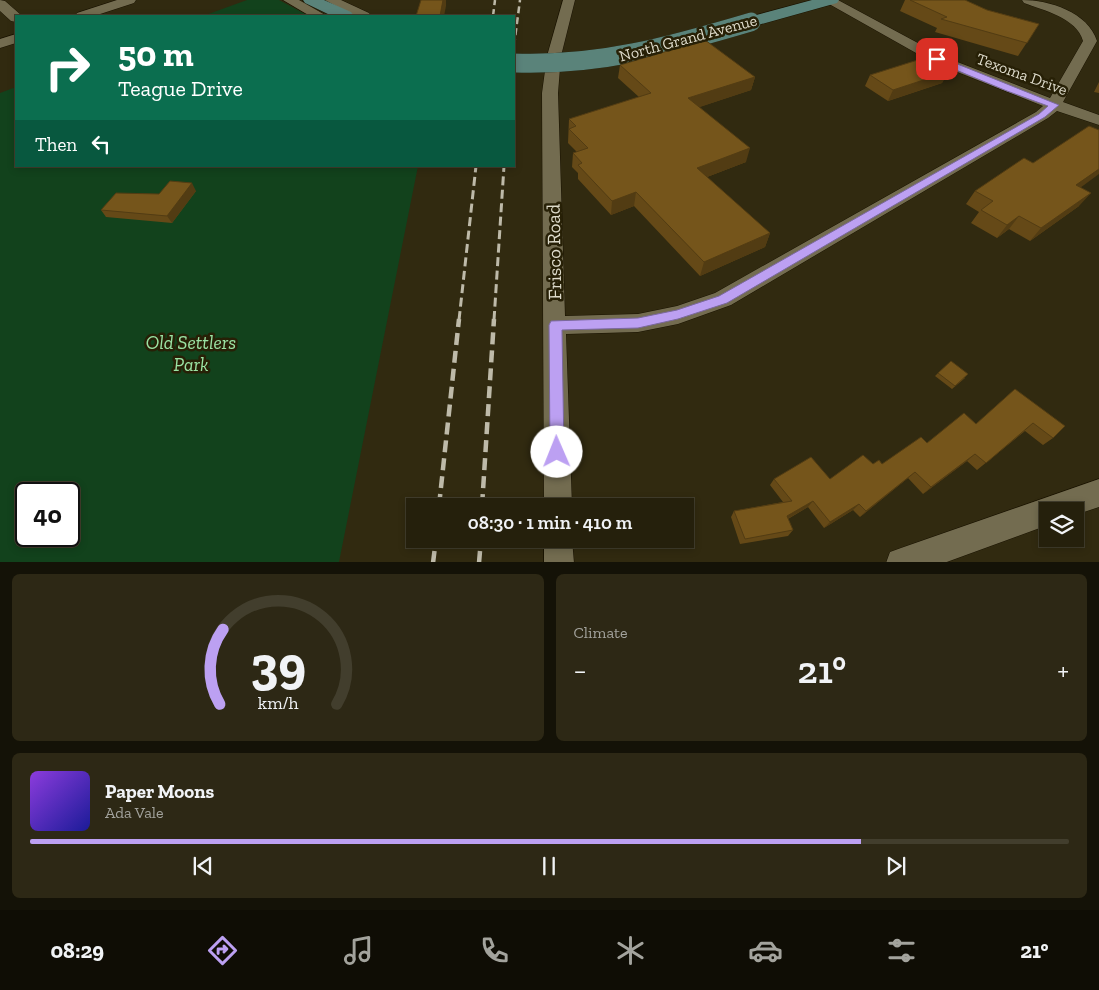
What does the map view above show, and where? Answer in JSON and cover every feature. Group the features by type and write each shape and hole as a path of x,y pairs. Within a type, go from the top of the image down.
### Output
{"main road":[{"path":"311,0 343,15"},
{"name":"North Grand Avenue","path":"515,63 574,64 621,57 829,0"}],"street":[{"path":"85,15 130,0"},
{"path":"289,0 318,15"},
{"path":"331,0 362,15"},
{"name":"Frisco Road","path":"558,498 550,93 554,56 569,0"},
{"name":"Texoma Drive","path":"829,0 937,59 1010,90 1099,120"},
{"path":"555,325 638,323 678,315 723,299 1042,115 1054,105 1090,41 1090,36 1086,29 1077,22 1028,0"},
{"path":"0,4 15,17"},
{"path":"0,44 15,38"},
{"path":"1074,502 1099,493"},
{"path":"901,562 1039,514"},
{"path":"558,548 559,562"}],"green space":[{"path":"247,0 279,0 307,15 206,15"},
{"name":"Old Settlers Park","path":"15,87 15,167 418,167 339,562 0,562 0,93"}],"building":[{"path":"421,0 443,0 440,15 416,15"},
{"path":"910,0 965,0 987,10 1039,24 1027,43 941,19 947,17"},
{"path":"705,40 755,77 688,98 750,148 697,168 770,233 704,262 636,192 612,201 578,165 582,163 573,153 588,148 569,129 576,126 569,119 651,93 620,65"},
{"path":"924,58 948,72 893,90 870,75"},
{"path":"1089,126 1099,130 1099,169 1076,185 1091,193 1041,228 1019,216 1007,225 981,210 993,201 975,191 1024,158 1033,163"},
{"path":"170,181 192,183 167,216 101,210 116,193 159,194"},
{"path":"951,361 968,374 955,386 938,373"},
{"path":"1015,389 1065,426 1053,438 1033,423 986,463 975,454 931,487 915,472 866,511 859,504 830,522 813,501 787,516 793,530 745,539 734,511 792,501 774,479 811,457 830,479 863,455 873,464 879,460 882,464 921,437 927,443 964,413 976,424"}],"railway":[{"path":"493,15 495,0"},
{"path":"515,38 520,0"},
{"path":"459,320 476,167"},
{"path":"494,320 504,167"},
{"path":"440,498 459,319"},
{"path":"483,498 494,319"},
{"path":"433,562 435,548"},
{"path":"479,562 480,548"}],"route":[{"path":"557,452 555,325 638,323 678,315 723,299 1042,115 1054,105 1010,90 937,59"}]}
